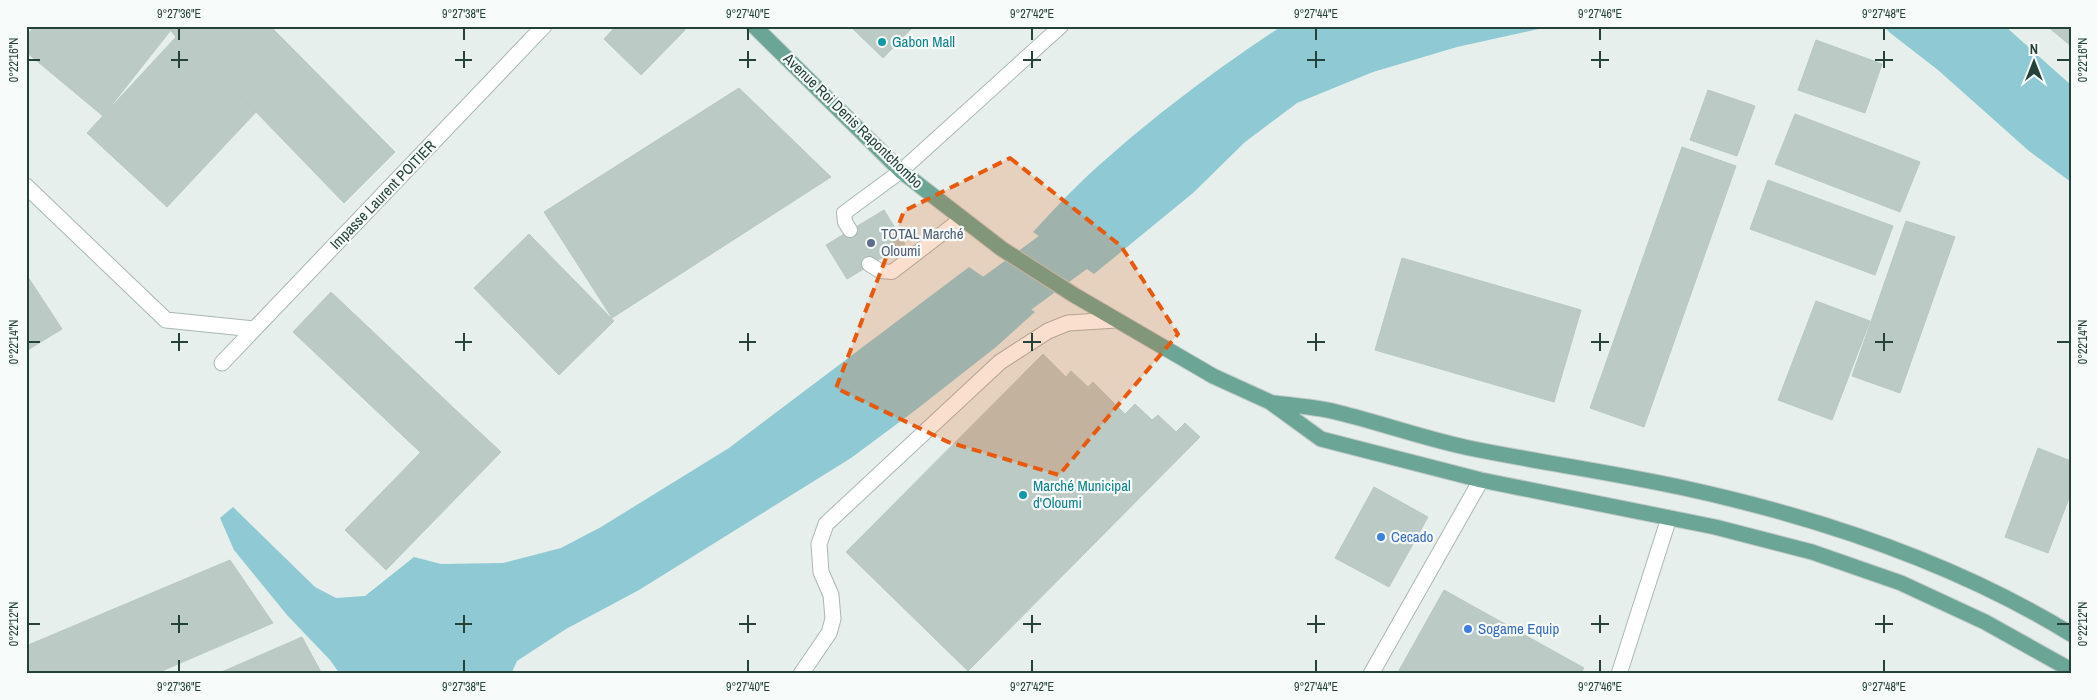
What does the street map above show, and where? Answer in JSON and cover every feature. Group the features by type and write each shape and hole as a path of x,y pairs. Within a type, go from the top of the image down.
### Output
{"main road":[{"name":"Avenue Roi Denis Rapontchombo","path":"754,26 901,171 1002,249 1074,295 1213,376 1270,402"},
{"path":"1270,402 1321,439 1481,480 1715,527 1812,552 1901,583 1985,622 2071,670"},
{"path":"1270,402 1338,412 1471,448 1684,488 1776,511 1853,534 1950,572 2033,611 2071,634"}],"street":[{"name":"Impasse Laurent POITIER","path":"222,364 544,26"},
{"path":"26,186 166,320 254,329"},
{"path":"801,674 829,633 833,618 831,595 821,572 819,544 826,524 1000,362 1048,332 1068,323 1117,320"},
{"path":"1371,674 1481,480"},
{"path":"1619,674 1669,518"}],"lane":[{"path":"850,230 845,222 844,213 901,171 1061,26"},
{"path":"869,264 880,271 892,272 961,219"}],"highlighted area":[{"path":"1010,158 1121,246 1178,334 1059,475 948,442 836,388 904,211"}],"water":[{"path":"1282,26 1552,26 1457,47 1373,72 1297,103 1245,142 1193,193 1094,274 1033,232 1101,163 1151,121 1229,62"},
{"path":"1884,26 2005,26 2071,85 2071,182 2029,151 1938,70"},
{"path":"969,267 1035,312 996,347 851,458 639,590 566,629 517,661 511,674 340,674 330,660 287,615 234,550 220,518 233,507 315,587 336,598 365,596 414,557 441,564 503,563 561,548 601,527 729,448"}],"building":[{"path":"35,26 168,26 171,30 103,116 26,52 26,36"},
{"path":"167,26 270,26 395,152 344,203 256,112 176,37"},
{"path":"616,26 681,26 685,30 641,75 604,39"},
{"name":"Gabon Mall","path":"850,26 914,26 883,58"},
{"path":"2047,26 2071,26 2071,46"},
{"path":"176,37 256,112 167,207 87,133"},
{"path":"1816,40 1882,64 1865,113 1798,90"},
{"path":"739,88 831,177 612,318 544,212"},
{"path":"1708,90 1755,106 1737,156 1690,140"},
{"path":"1795,114 1920,162 1900,212 1775,164"},
{"path":"1682,147 1736,166 1644,427 1590,408"},
{"path":"1768,180 1893,226 1875,275 1750,229"},
{"path":"884,210 905,244 847,279 826,245"},
{"path":"1906,221 1955,237 1900,393 1852,376"},
{"path":"529,234 614,321 559,375 474,288"},
{"path":"1402,258 1581,310 1554,402 1375,350"},
{"path":"26,274 62,329 26,351"},
{"path":"331,292 459,413 420,452 293,332"},
{"path":"1816,301 1870,321 1832,420 1778,400"},
{"name":"Marché Municipal d'Oloumi","path":"1043,354 1066,377 1071,371 1088,387 1093,382 1125,414 1135,404 1152,420 1158,415 1176,432 1185,423 1200,437 968,671 846,552"},
{"path":"459,413 501,452 386,570 345,530"},
{"path":"2038,448 2071,461 2071,493 2048,553 2005,537"},
{"name":"Cecado","path":"1374,487 1428,517 1389,587 1335,558"},
{"path":"230,560 273,623 155,674 26,674 26,646"},
{"name":"Sogame Equip","path":"1444,590 1584,668 1580,674 1397,674"},
{"path":"302,637 322,674 217,674"}],"waterway":[{"path":"946,338 1069,248 1122,205"}],"place":[{"name":"Gabon Mall","path":"882,42"},
{"name":"TOTAL Marché Oloumi","path":"871,243"},
{"name":"Marché Municipal d'Oloumi","path":"1023,495"},
{"name":"Cecado","path":"1381,537"},
{"name":"Sogame Equip","path":"1468,629"}]}
